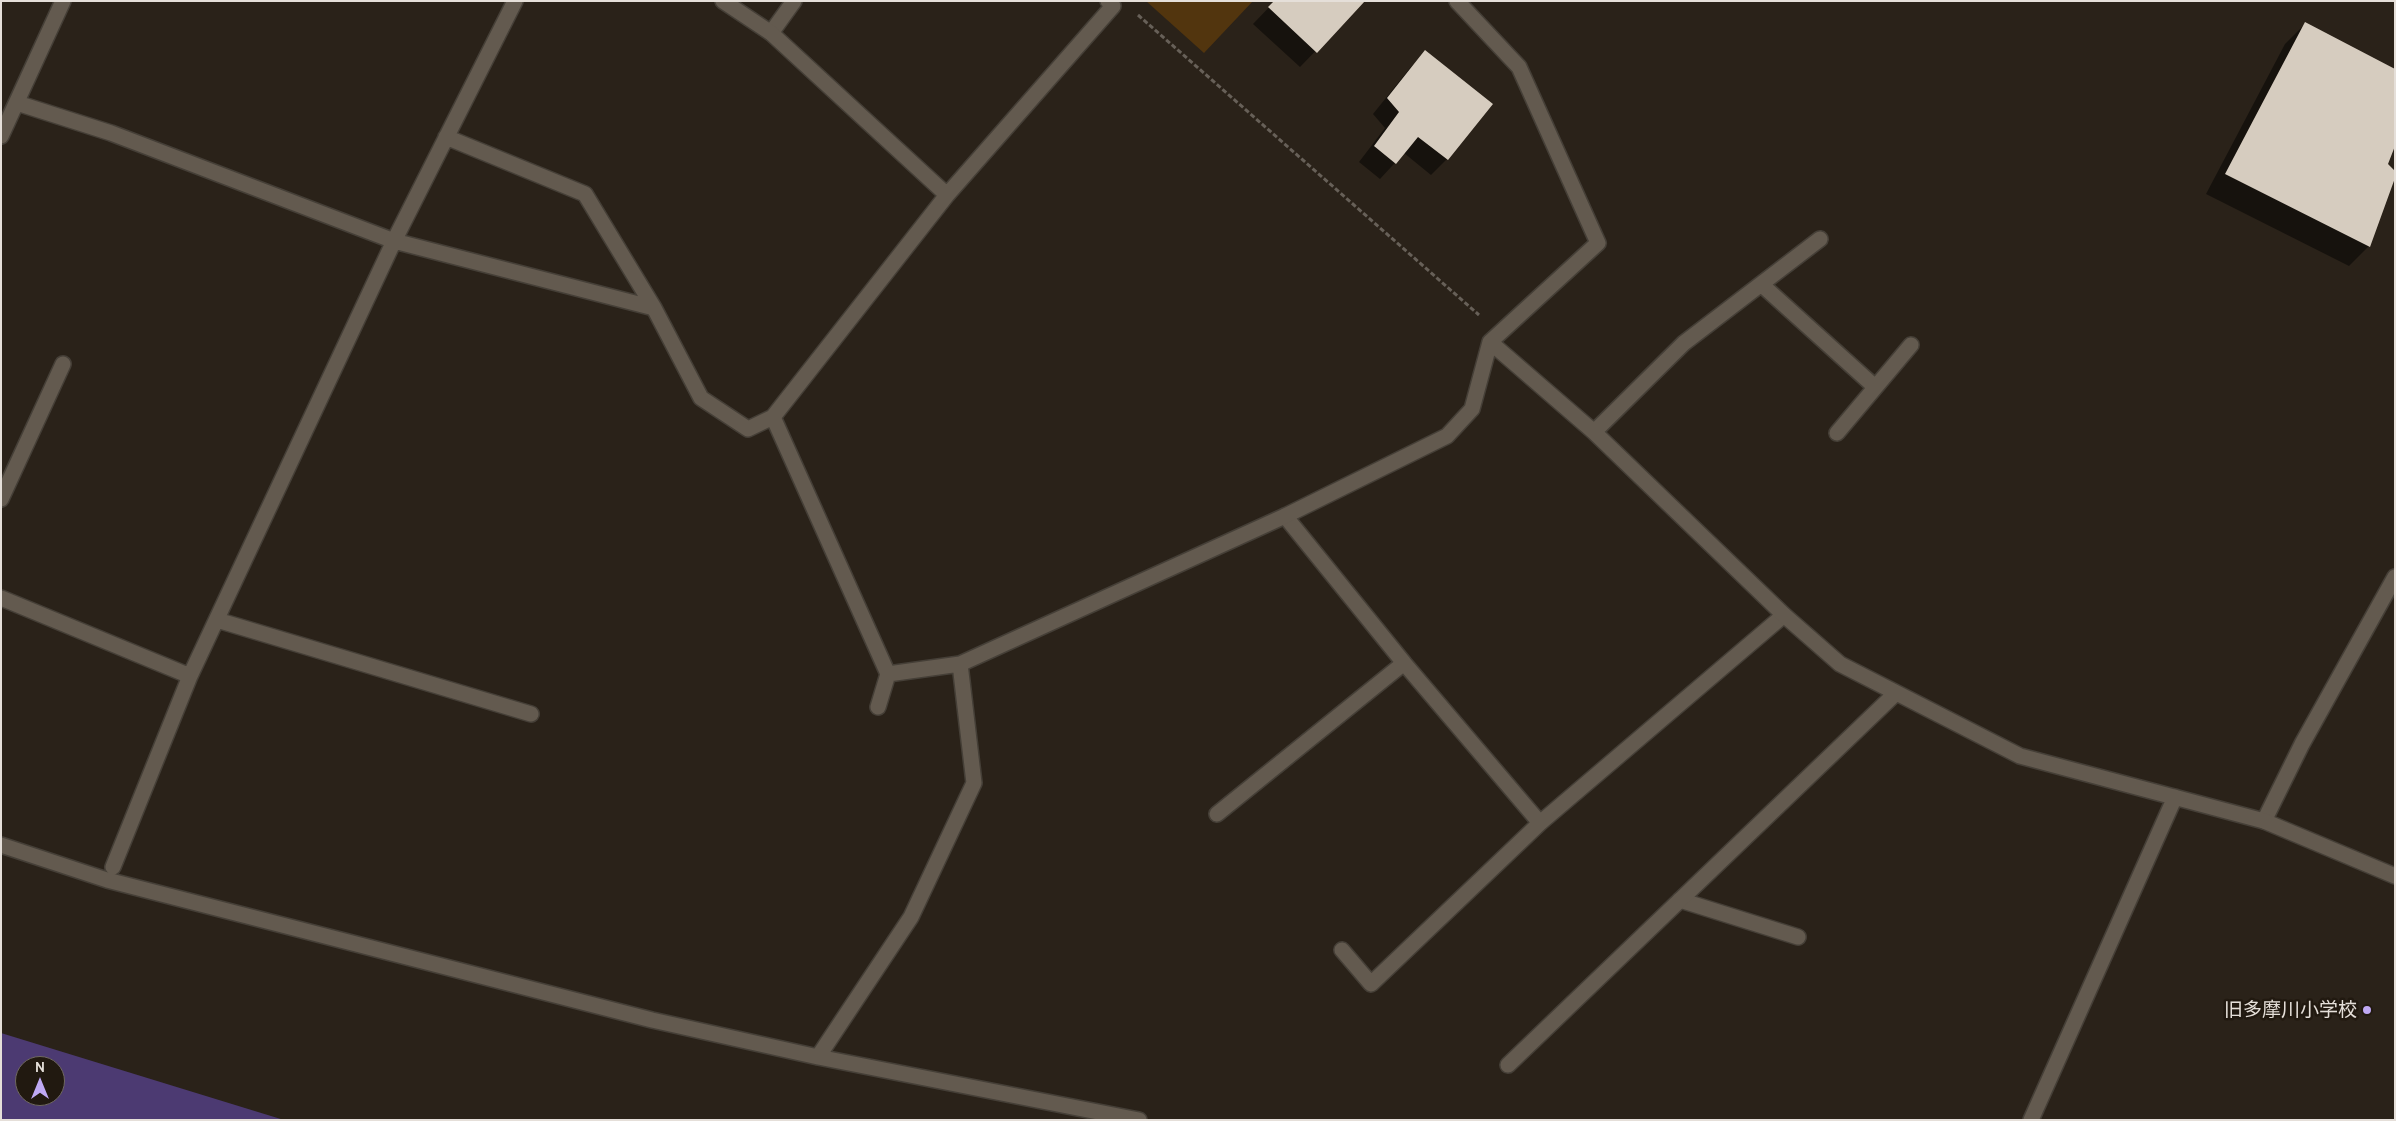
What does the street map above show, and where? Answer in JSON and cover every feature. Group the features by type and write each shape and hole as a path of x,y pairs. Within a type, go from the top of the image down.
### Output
{"street":[{"path":"1,136 63,1"},
{"path":"112,867 190,676 394,241 515,1"},
{"path":"723,1 772,33 947,195"},
{"path":"772,33 794,1"},
{"path":"446,137 585,194 654,308 700,398 748,429 773,416 947,195 1113,6 1108,1"},
{"path":"888,674 960,664 1285,516 1448,436 1472,409 1495,338 1598,243 1519,67 1457,1"},
{"path":"17,103 111,133 394,241 654,308"},
{"path":"1594,432 1684,343 1820,239"},
{"path":"1761,284 1875,387"},
{"path":"1495,338 1784,615 1840,664 2020,756 2264,821 2395,876"},
{"path":"1837,433 1911,345"},
{"path":"1,499 63,364"},
{"path":"773,416 888,674 878,707"},
{"path":"1285,516 1404,663 1540,822"},
{"path":"2264,821 2302,744 2395,577"},
{"path":"1,598 190,676"},
{"path":"1342,950 1370,984 1540,822 1784,615"},
{"path":"217,620 531,714"},
{"path":"1217,814 1404,663"},
{"path":"818,1057 911,917 974,783 960,664"},
{"path":"1508,1065 1896,693"},
{"path":"2031,1120 2175,798"},
{"path":"1,845 107,880 494,981 652,1020 818,1057 1139,1120"},
{"path":"1680,900 1798,937"}],"path":[{"path":"1137,14 1495,338"}],"shaded area":[{"path":"1146,1 1253,1 1204,53"},
{"path":"1,1033 284,1120 1,1120"}],"building":[{"path":"1274,1 1365,1 1317,53 1268,7"},
{"path":"2305,22 2395,69 2395,146 2388,164 2395,171 2395,178 2370,247 2225,174"},
{"path":"1425,50 1493,104 1448,160 1418,137 1396,164 1374,146 1399,112 1387,98"}],"place":[{"name":"旧多摩川小学校","path":"2367,1010"}]}
